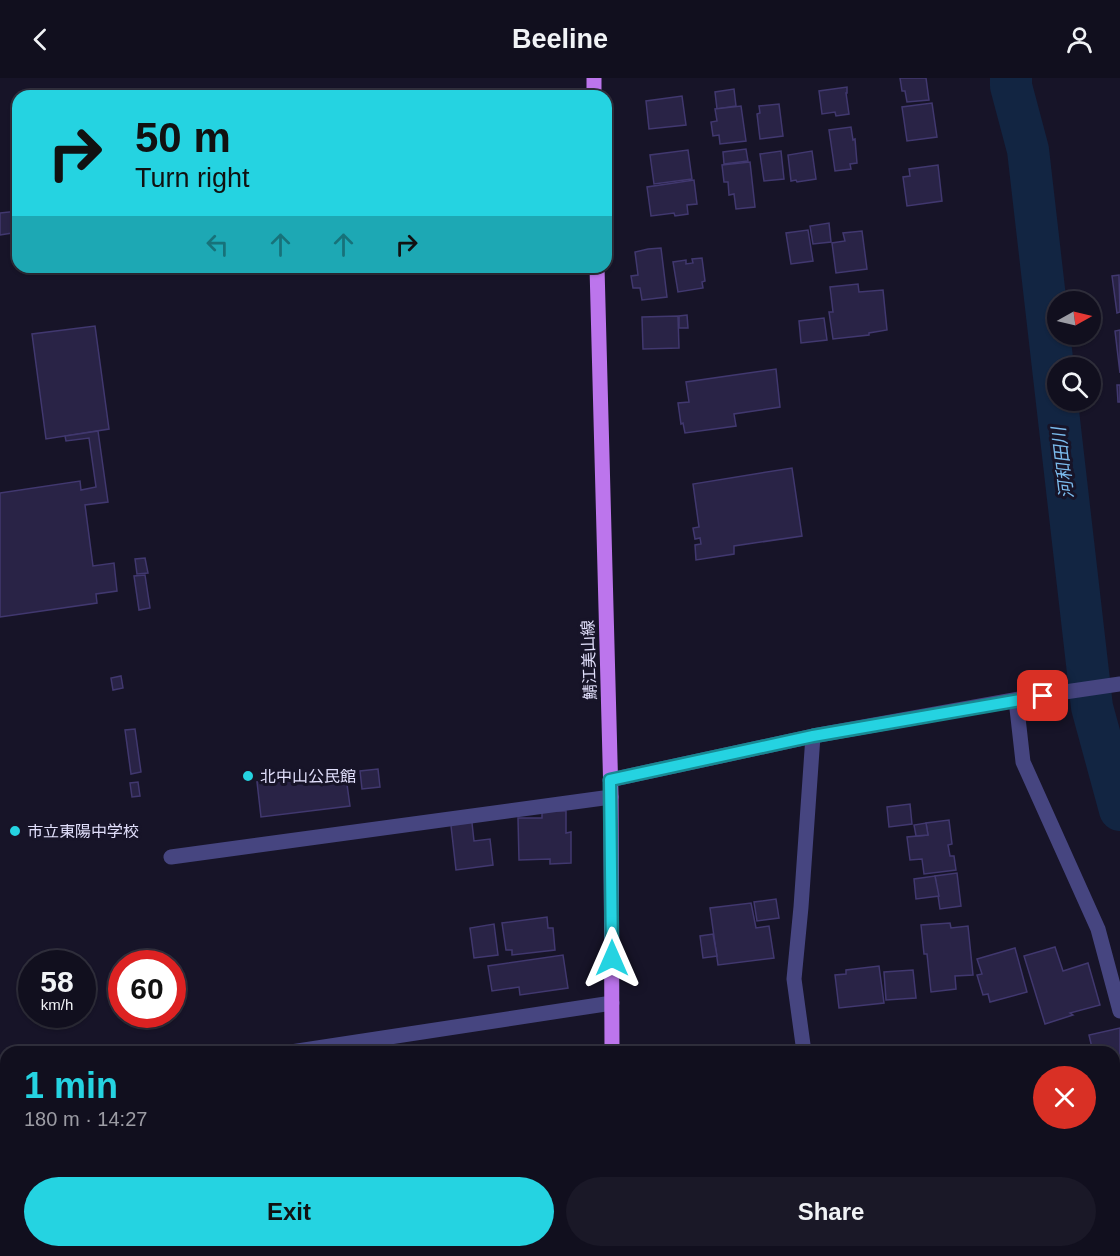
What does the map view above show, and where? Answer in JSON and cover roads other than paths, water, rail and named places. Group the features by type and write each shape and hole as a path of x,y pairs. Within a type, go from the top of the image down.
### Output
{"main road":[{"name":"鯖江美山線","path":"597,273 611,797 612,1046"}],"street":[{"path":"610,780 813,736 1020,699 1120,684"},
{"path":"1020,699 1023,762 1098,929 1120,1011"},
{"path":"803,1046 794,979 813,736"},
{"path":"171,857 611,797"},
{"path":"330,1046 612,1003"}],"waterway":[{"name":"河和田川","path":"1011,78 1011,86 1028,150 1092,707 1120,810"}],"place":[{"name":"北中山公民館","path":"248,776"},
{"name":"市立東陽中学校","path":"15,831"}]}
